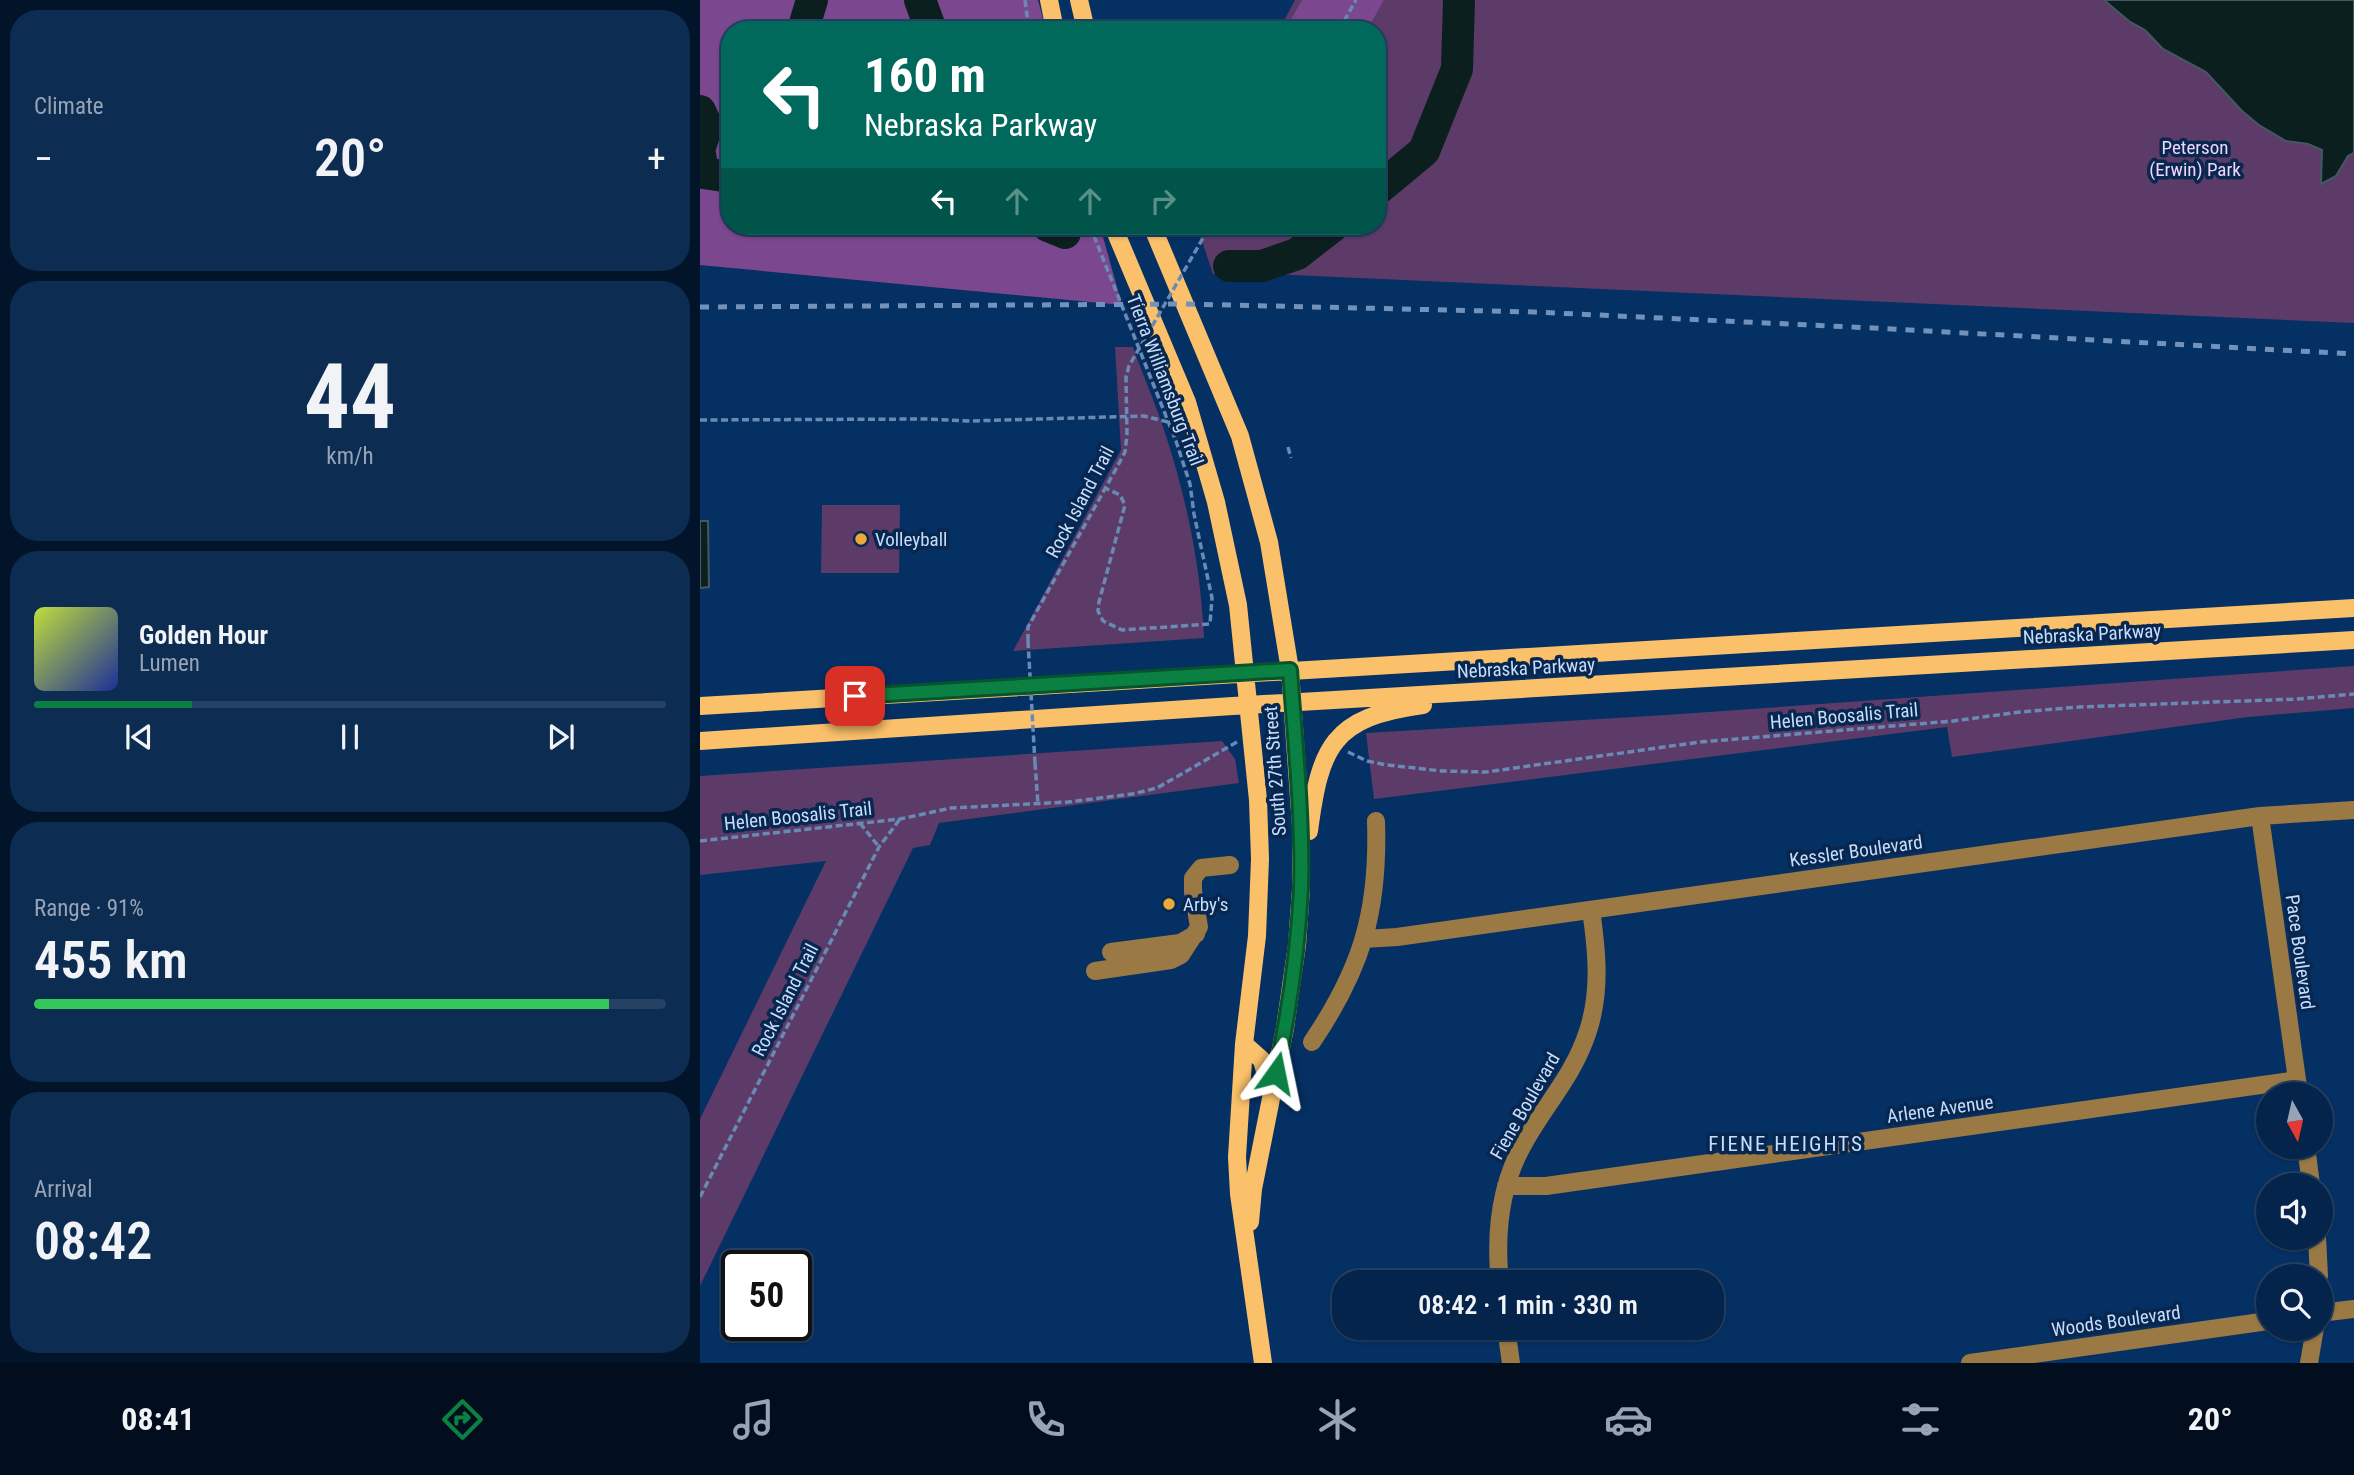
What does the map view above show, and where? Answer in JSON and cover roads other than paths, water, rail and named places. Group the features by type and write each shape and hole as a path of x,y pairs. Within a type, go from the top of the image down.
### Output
{"main road":[{"path":"1049,0 1053,21"},
{"path":"1079,0 1084,21"},
{"name":"South 27th Street","path":"1117,235 1182,390 1206,460 1232,571 1248,705 1241,742 1258,800 1260,859 1257,936 1244,1044 1237,1157 1239,1194 1264,1363"},
{"name":"South 27th Street","path":"1156,235 1240,436 1269,542 1290,670 1301,826 1301,873 1292,988 1253,1189 1248,1250"},
{"name":"Nebraska Parkway","path":"700,706 2354,608"},
{"name":"Nebraska Parkway","path":"700,741 1248,705 2354,640"},
{"path":"1301,873 1319,770 1325,756 1344,733 1357,723 1374,715 1411,707 1573,686"},
{"path":"1244,1044 1262,1060 1268,1075 1271,1096"}],"street":[{"name":"Kessler Boulevard","path":"1364,939 1591,910 2260,816 2354,810"},
{"name":"Pace Boulevard","path":"2260,816 2297,1082"},
{"path":"1312,1042 1346,988 1364,939 1376,877 1376,821"},
{"path":"1095,971 1171,960 1181,955 1199,927 1193,878 1201,868 1230,864"},
{"name":"Fiene Boulevard","path":"1500,1270 1499,1226 1506,1186 1525,1142 1563,1086 1588,1030 1594,1008 1597,980 1591,910"},
{"path":"1111,952 1180,943 1196,934"},
{"name":"Arlene Avenue","path":"1506,1186 1546,1186 2256,1093"},
{"path":"2333,1311 2354,1309"},
{"name":"Woods Boulevard","path":"1970,1363 2256,1323"},
{"path":"1507,1340 1510,1363"},
{"path":"2309,1363 2313,1341"}],"waterway":[{"path":"806,21 812,0"},
{"path":"920,0 928,21"},
{"path":"1386,183 1424,151 1457,69 1459,0"},
{"path":"700,111 707,126 700,147"},
{"path":"700,154 703,173 721,176"},
{"path":"1229,266 1262,266 1297,254 1321,235"}],"railway":[{"path":"700,307 1184,304 1534,312 2354,354"}],"place":[{"name":"Volleyball","path":"861,539"},
{"name":"Arby's","path":"1169,904"}],"district":[{"name":"FIENE HEIGHTS","path":"1786,1144"}],"park label":[{"name":"Peterson (Erwin) Park","path":"2195,158"}]}
